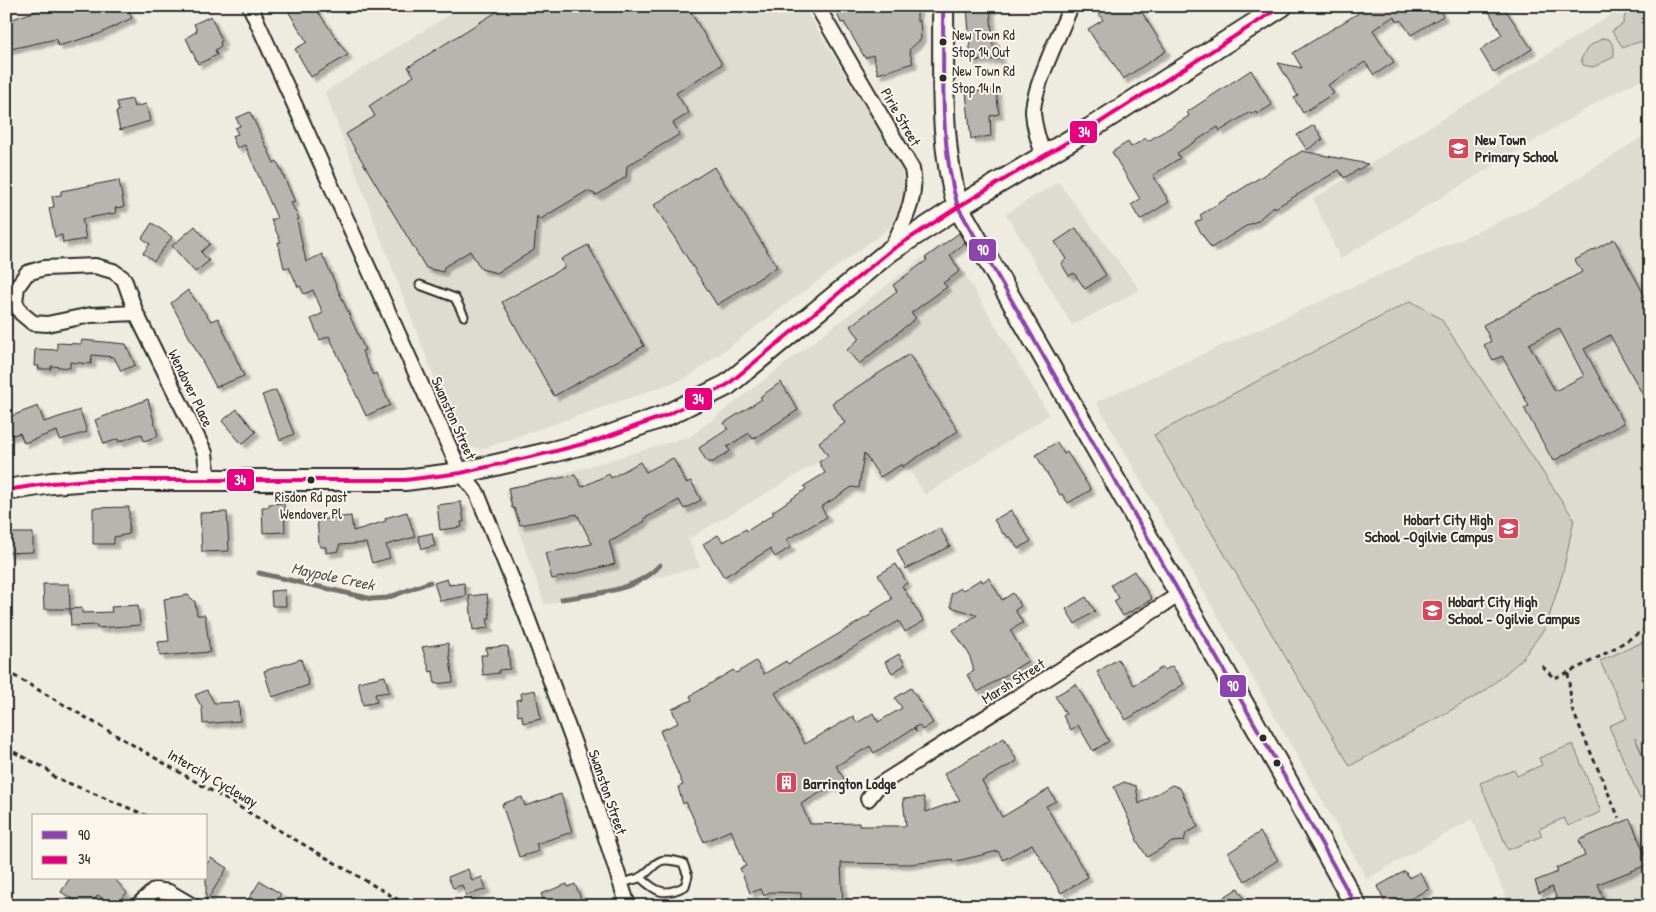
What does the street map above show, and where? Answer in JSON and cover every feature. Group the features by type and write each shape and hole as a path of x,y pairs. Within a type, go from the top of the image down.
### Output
{"street":[{"name":"Swanston Street","path":"250,6 461,473 477,493 526,614 586,776 628,906"},
{"name":"Pirie Street","path":"817,6 912,169 914,197 890,251"},
{"path":"943,6 946,146 949,176 958,207 1356,906"},
{"path":"1044,157 1035,130 1033,111 1036,94 1071,6"},
{"path":"6,490 52,483 90,480 405,480 461,473 598,440 667,415 727,385 890,251 958,207 1044,157 1282,6"},
{"name":"Wendover Place","path":"136,313 91,315 47,324 33,323 21,313 15,302 17,286 27,273 44,268 96,266 113,270 124,279 136,313 204,453 208,480"},
{"name":"Marsh Street","path":"868,799 880,785 1180,594"},
{"path":"137,906 154,890 169,892 193,906"}],"lane":[{"path":"420,285 455,298 464,316"},
{"path":"621,882 640,877 654,863 672,860 683,863 688,876 685,886 673,893 658,892 640,877"}],"path":[{"path":"1542,666 1554,678 1626,642 1650,626"},
{"name":"Intercity Cycleway","path":"6,671 409,906"},
{"path":"1568,672 1572,710 1619,818"},
{"path":"6,748 47,769 54,776 143,814"}],"shaded area":[{"path":"463,6 803,6 901,166 905,195 897,222 687,378 482,449 460,445 325,92"},
{"name":"New Town Primary School","path":"1606,6 1650,6 1650,75 1606,97 1340,259 1313,199 1611,15"},
{"path":"1639,6 1650,6 1650,38 1623,48 1612,31 1623,24 1625,15"},
{"path":"1603,38 1609,39 1614,47 1614,57 1593,67 1583,65 1581,59 1588,47"},
{"name":"Hobart City High School - Ogilvie Campus","path":"1650,132 1650,906 1510,906 1472,819 1367,879 1096,402 1536,205"},
{"path":"1058,182 1140,290 1072,325 1006,214"},
{"path":"945,241 1049,415 925,495 908,467 898,473 896,470 878,481 851,443 688,539 700,567 545,605 505,491 691,436"},
{"path":"1411,301 1441,319 1574,519 1563,572 1546,627 1521,660 1484,692 1350,766 1154,435"},
{"path":"1650,639 1650,768 1635,738 1650,773 1650,794 1640,799 1609,726 1627,718 1600,661"},
{"path":"1573,744 1601,812 1568,826 1564,818 1539,829 1542,836 1508,850 1480,783 1514,770 1517,776 1542,765 1539,758"}],"building":[{"path":"42,6 126,6 132,18 99,34 58,46 56,39 6,50 6,21 43,9"},
{"path":"285,6 314,6 348,55 311,77 295,49 307,42"},
{"path":"506,6 687,6 722,64 676,93 689,113 673,123 680,134 627,166 626,177 597,195 587,191 539,220 537,216 534,250 497,273 481,269 470,251 444,267 443,272 426,268 346,134 375,116 369,106 414,76 408,67"},
{"path":"834,6 917,6 917,22 920,20 921,39 909,50 913,63 878,74 873,55 865,58 844,22 841,23"},
{"path":"967,6 990,6 993,46 999,46 1000,59 971,61"},
{"path":"1094,6 1138,6 1166,51 1123,79 1105,50 1102,51 1088,29 1103,20"},
{"path":"1370,6 1437,6 1443,16 1411,35 1401,20 1398,22 1394,16 1373,30 1394,62 1374,75 1365,62 1328,85 1334,93 1303,113 1294,98 1298,96 1278,63 1302,68 1293,53"},
{"path":"1486,6 1503,6 1532,49 1494,73 1480,50 1502,35"},
{"path":"211,16 222,41 220,42 221,46 215,50 217,55 198,64 186,38 197,31 194,24"},
{"path":"1251,70 1272,105 1257,114 1256,112 1252,114 1250,112 1220,131 1218,127 1177,153 1180,158 1153,175 1169,202 1140,220 1131,205 1140,199 1112,152 1128,142 1131,147 1146,138 1148,141 1189,116 1187,112"},
{"path":"996,90 999,114 990,116 991,136 971,139 966,92"},
{"path":"132,99 134,107 146,104 150,121 120,130 116,112 119,111 117,102"},
{"path":"250,112 274,163 277,161 295,202 291,203 299,219 297,220 306,262 322,254 365,350 362,351 373,375 376,373 390,405 366,416 329,336 320,340 311,319 323,313 313,290 304,294 300,286 298,287 289,267 284,268 278,242 281,242 271,220 277,218 245,145 237,148 232,136 238,134 235,128 240,126 236,118"},
{"path":"1314,125 1323,139 1307,150 1297,135"},
{"path":"1302,151 1368,164 1344,178 1339,170 1275,208 1274,206 1257,221 1211,248 1195,223 1202,219 1200,215"},
{"path":"714,167 777,267 717,305 654,205"},
{"path":"119,180 124,207 115,208 116,213 82,219 86,239 63,243 62,235 55,237 49,208 54,207 52,196 61,195 61,191"},
{"path":"152,223 172,237 154,261 143,253 150,244 142,238"},
{"path":"195,226 210,244 201,252 209,261 195,272 172,246"},
{"path":"1076,228 1106,275 1085,289 1074,273 1069,276 1061,263 1066,259 1055,242"},
{"path":"959,233 965,243 950,255 960,271 943,283 947,287 911,313 916,318 859,364 847,350 860,338 850,326 897,291 893,285"},
{"path":"1614,239 1647,300 1650,301 1650,408 1610,335 1584,349 1624,423 1553,461 1524,408 1529,406 1502,356 1493,360 1484,345 1491,341 1483,325 1582,272 1575,260","holes":["1559,328 1584,376 1555,391 1529,344"]},
{"path":"588,245 644,346 554,396 502,302 565,267 561,259"},
{"path":"188,290 211,321 218,318 244,376 216,387 171,303"},
{"path":"82,340 126,344 135,365 121,371 114,357 92,355 91,364 70,362 70,368 51,366 51,369 38,369 39,366 34,366 35,349 57,350 57,343 81,344"},
{"path":"909,354 958,431 902,467 902,464 880,477 864,453 859,488 852,487 821,507 827,517 786,540 791,547 775,557 770,549 724,577 703,544 718,535 723,542 746,529 747,531 774,514 772,512 806,489 804,486 825,473 819,462 828,456 819,442 845,423 832,403"},
{"path":"781,382 798,410 753,439 749,433 727,447 730,451 713,462 707,462 699,448 728,429 724,423 762,399 760,397"},
{"path":"276,390 294,434 280,440 262,395"},
{"path":"148,399 158,436 144,441 142,434 119,442 118,439 104,444 95,420"},
{"path":"38,406 44,422 80,410 87,432 60,440 57,431 24,443 20,433 6,437 6,418"},
{"path":"237,409 256,432 242,444 222,421"},
{"path":"1057,442 1064,454 1067,452 1091,490 1068,503 1062,494 1060,495 1036,455"},
{"path":"673,458 686,483 691,481 701,500 684,509 679,500 643,519 645,521 609,541 615,564 552,579 545,553 592,544 577,514 520,525 514,508 512,508 508,488 575,475 582,487 609,474 611,478 640,462 646,472"},
{"path":"461,502 464,522 461,522 462,527 440,530 437,505"},
{"path":"284,503 285,532 263,533 262,507 269,507 269,504"},
{"path":"129,507 129,534 114,537 114,544 93,544 93,508"},
{"path":"1011,510 1031,541 1018,549 1010,536 1008,538 1005,533 1003,534 994,520"},
{"path":"227,512 229,551 202,552 200,513"},
{"path":"407,512 415,537 386,545 390,558 372,563 366,543 339,545 339,551 326,553 326,547 321,547 319,543 317,520 351,516 353,531 386,521 385,518"},
{"path":"940,528 950,546 906,569 897,550"},
{"path":"6,533 33,533 33,552 6,553"},
{"path":"432,533 435,546 422,549 418,536"},
{"path":"896,564 907,583 902,586 924,621 905,632 899,621 775,693 805,744 853,716 857,723 873,713 878,722 902,708 895,698 911,688 933,723 922,730 919,725 915,727 916,732 914,728 874,753 870,746 836,766 846,782 835,789 833,785 801,804 810,824 859,823 859,826 906,826 903,799 924,797 926,812 960,800 944,774 1004,738 1017,761 982,781 1002,817 1049,789 1056,801 1046,806 1088,877 1061,893 1032,844 1003,860 998,851 953,862 952,859 911,864 841,863 843,906 801,906 801,893 770,892 764,896 761,889 750,893 740,868 746,866 731,830 704,842 686,802 683,804 678,787 683,785 660,731 678,723 672,709 692,700 690,696 733,670 736,673 756,661 764,674 786,661 788,664 872,614 871,612 892,599 878,575"},
{"path":"1134,571 1152,599 1123,616 1114,601 1119,598 1111,585"},
{"path":"989,578 1002,600 1013,593 1021,606 1015,610 1023,623 1010,630 1028,661 978,692 967,675 974,671 969,654 953,630 977,615 951,607 951,594 961,588 963,590 981,579 982,582"},
{"path":"447,579 449,585 464,583 466,596 440,601 434,583"},
{"path":"43,584 69,584 70,609 44,609"},
{"path":"285,590 286,606 272,606 271,591"},
{"path":"487,594 490,618 487,618 489,628 473,630 469,596"},
{"path":"188,595 195,602 197,615 205,615 210,652 160,656 158,642 169,641 164,599"},
{"path":"1086,597 1095,611 1075,624 1066,609"},
{"path":"138,605 140,625 97,628 97,625 71,626 70,609 82,608 82,613 112,612 111,607"},
{"path":"448,643 453,682 435,684 433,671 430,672 422,647"},
{"path":"508,647 510,669 499,670 499,673 483,675 481,655 487,655 486,648"},
{"path":"899,654 905,665 892,673 885,662"},
{"path":"301,659 309,685 272,697 264,671"},
{"path":"1118,659 1134,685 1163,667 1165,670 1172,666 1184,684 1126,720 1097,672"},
{"path":"385,676 389,692 375,694 377,702 363,705 358,682"},
{"path":"1076,684 1109,741 1093,751 1078,725 1071,730 1063,716 1066,714 1055,696"},
{"path":"207,690 214,703 239,702 240,721 203,724 202,708 195,695"},
{"path":"535,690 541,719 523,723 522,715 518,716 516,700 522,699 521,693"},
{"path":"1124,782 1136,786 1139,804 1172,785 1180,788 1198,827 1186,833 1184,841 1172,842 1147,857 1136,839 1114,787"},
{"path":"561,794 572,832 536,844 539,851 519,857 502,804 522,797 525,806"},
{"path":"1630,819 1649,864 1598,884 1606,906 1560,906 1552,887 1539,893 1535,881 1558,872 1556,868 1585,856 1579,840"},
{"path":"1260,832 1278,860 1245,881 1228,853"},
{"path":"211,858 227,868 206,902 206,880 208,880 208,862"},
{"path":"468,869 472,881 482,877 486,889 466,896 462,885 453,888 448,877"},
{"path":"1405,871 1409,878 1420,872 1429,889 1406,901 1409,906 1386,906 1378,886"},
{"path":"69,880 116,880 127,893 113,906 98,895 90,906 72,906 76,901 61,892"},
{"path":"260,881 281,894 273,906 244,906"},
{"path":"567,884 568,887 575,884 584,906 546,906 541,894"},
{"path":"1238,888 1248,906 1211,906"}],"waterway":[{"name":"Maypole Creek","path":"562,599 601,593 628,586 651,574 660,565"},
{"name":"Maypole Creek","path":"259,573 372,599 387,598 430,582"}],"transit line":[{"name":"90","path":"943,6 945,133 952,183 958,207 1277,763 1356,906"},
{"name":"34","path":"6,490 52,483 90,480 405,480 461,473 552,452 598,440 667,415 727,385 890,251 958,207 1091,128 1282,6"}],"place":[{"name":"New Town Rd Stop 14 Out","path":"943,42"},
{"name":"New Town Rd Stop 14 In","path":"943,78"},
{"name":"New Town Primary School","path":"1459,148"},
{"name":"Risdon Rd past Wendover Pl","path":"311,480"},
{"name":"Hobart City High School -Ogilvie Campus","path":"1509,528"},
{"name":"Hobart City High School - Ogilvie Campus","path":"1432,610"},
{"name":"Barrington Lodge","path":"787,783"}]}
